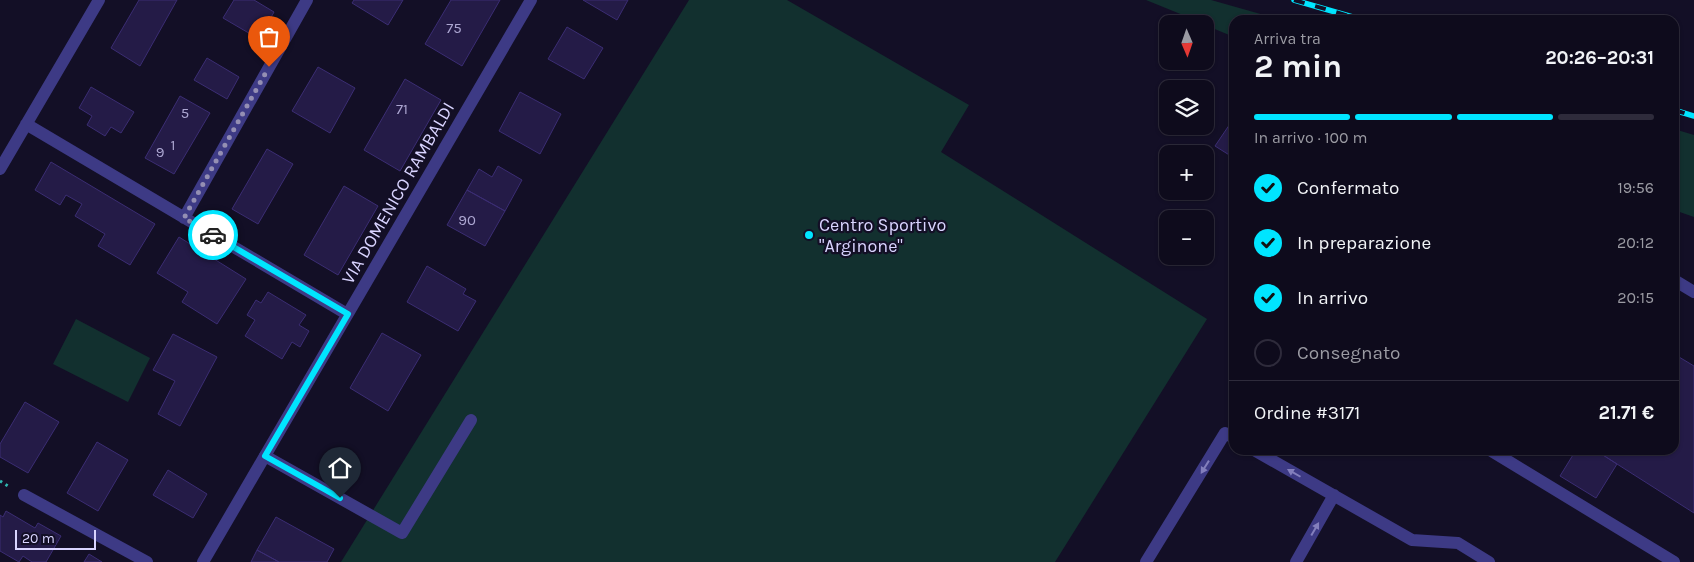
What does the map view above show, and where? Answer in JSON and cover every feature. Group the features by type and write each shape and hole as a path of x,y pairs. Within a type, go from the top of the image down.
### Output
{"street":[{"path":"0,169 99,0"},
{"path":"184,218 307,0"},
{"name":"VIA DOMENICO RAMBALDI","path":"203,562 531,0"},
{"path":"26,124 348,314"},
{"path":"1679,283 1694,292"},
{"path":"265,456 402,532 471,420"},
{"path":"1146,562 1226,434 1229,436"},
{"path":"1263,455 1412,540 1458,543 1489,562"},
{"path":"1498,455 1674,562"},
{"path":"24,495 147,562"},
{"path":"1296,562 1334,496"}],"green space":[{"name":"Centro Sportivo \"Arginone\"","path":"689,0 787,0 969,105 941,152 1207,319 1055,562 341,562"},
{"path":"1146,0 1211,0 1264,15 1229,15 1229,35 1214,29 1214,15 1183,15"},
{"path":"1679,130 1694,135 1694,217 1679,212"},
{"path":"76,319 150,358 128,402 53,364"}],"building":[{"path":"139,0 177,0 140,66 111,48"},
{"path":"234,0 254,0 274,12 259,39 223,18"},
{"path":"354,0 403,0 388,25 352,3"},
{"path":"451,0 500,0 462,66 425,44"},
{"path":"583,0 628,0 617,20"},
{"path":"567,27 603,48 584,79 548,59"},
{"path":"207,58 239,77 227,99 194,80"},
{"path":"318,67 355,88 330,133 292,111"},
{"path":"405,79 441,100 400,171 364,150"},
{"path":"91,87 134,112 121,133 111,127 105,136 87,125 92,116 79,108"},
{"path":"520,92 561,114 540,154 499,131"},
{"path":"180,96 210,113 174,174 145,158"},
{"path":"1229,125 1229,155 1215,146"},
{"path":"267,149 293,164 258,224 232,209"},
{"path":"51,162 155,224 130,265 98,246 105,234 75,216 82,204 66,195 60,205 35,190"},
{"path":"498,166 522,180 505,211 467,190 479,169 492,177"},
{"path":"344,186 378,206 338,275 304,255"},
{"path":"467,190 505,211 485,246 447,225"},
{"path":"179,237 246,279 217,324 182,302 188,292 157,273"},
{"path":"427,266 466,289 463,294 476,301 458,331 407,302"},
{"path":"268,292 306,315 299,325 309,331 300,347 292,342 282,359 245,336 255,320 247,315 256,300 261,303"},
{"path":"382,333 421,355 388,411 350,388"},
{"path":"173,334 217,357 180,426 158,414 175,381 153,370"},
{"path":"1679,357 1694,366 1694,513 1603,455 1679,455"},
{"path":"25,402 59,422 28,473 0,457 0,444"},
{"path":"97,442 128,460 98,511 67,493"},
{"path":"1573,455 1603,455 1617,464 1596,498 1560,476"},
{"path":"168,470 207,494 193,518 153,495"},
{"path":"6,511 35,528 38,523 61,536 46,562 32,562 23,556 19,562 0,551 0,515 3,517"},
{"path":"276,517 334,549 327,562 279,562 257,550"},
{"path":"257,550 279,562 251,562"},
{"path":"89,554 102,562 84,562"}],"railway":[{"path":"1294,0 1346,15"},
{"path":"1679,112 1694,116"}],"way so far":[{"path":"213,235 184,218 269,67"}],"place":[{"name":"Centro Sportivo \"Arginone\"","path":"809,235"}],"route":[{"path":"213,235 348,314 265,456 340,498"}]}
